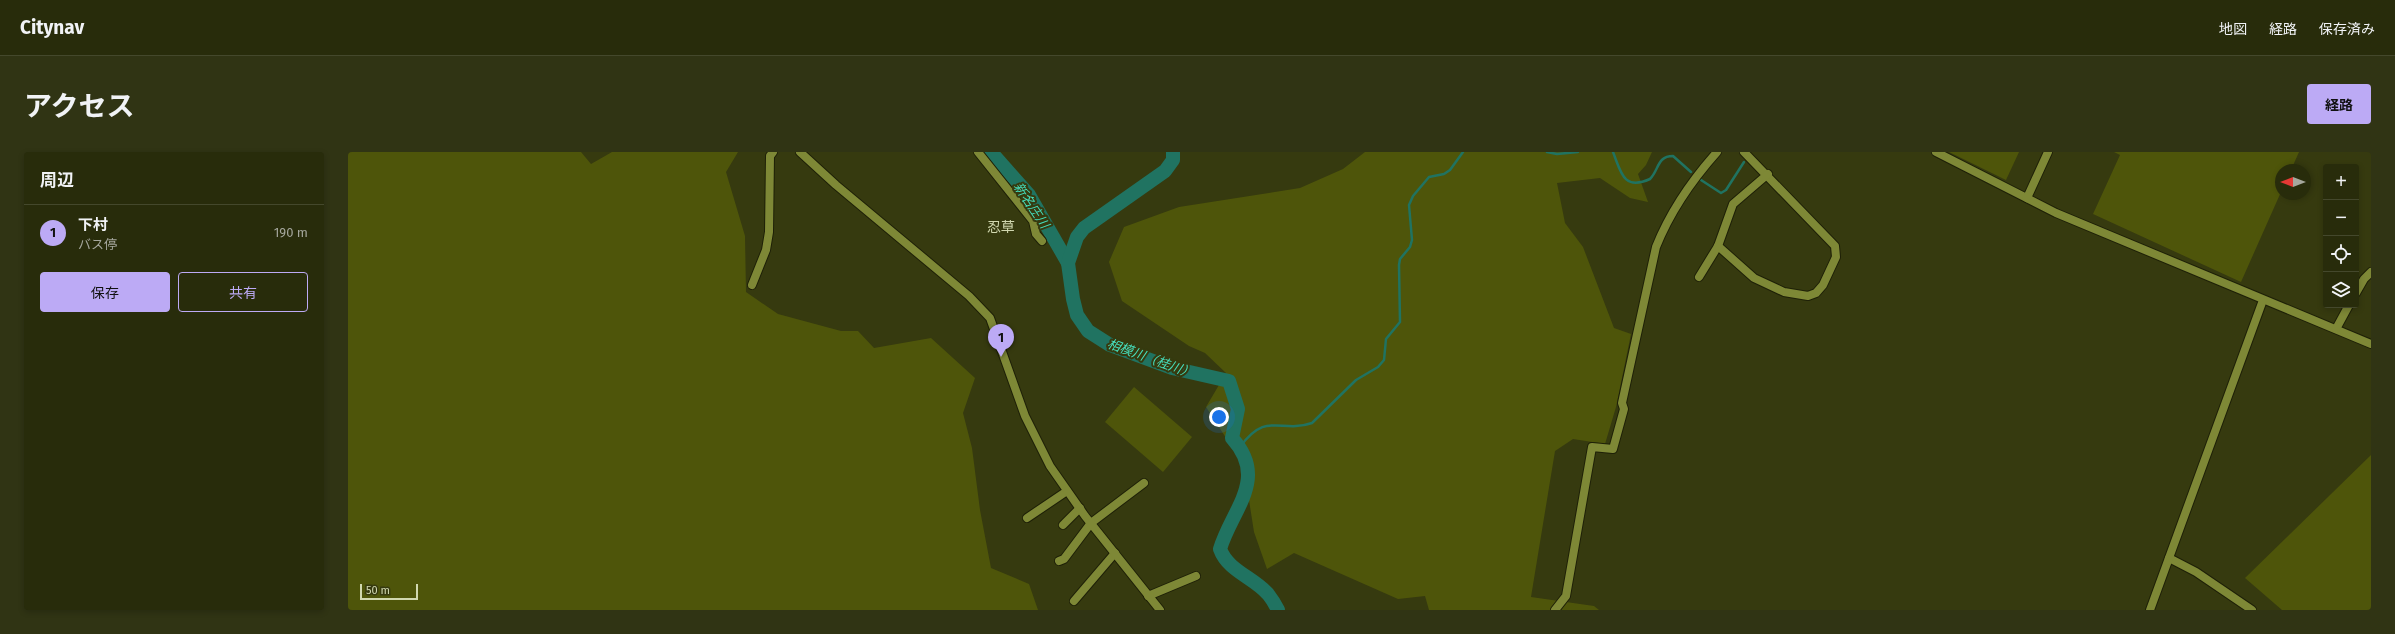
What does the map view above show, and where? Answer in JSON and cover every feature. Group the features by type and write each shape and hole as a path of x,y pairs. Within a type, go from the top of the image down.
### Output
{"street":[{"path":"752,285 766,250 770,232 770,156 773,152"},
{"path":"800,152 836,185 968,296 990,318 1025,416 1050,466 1091,523 1160,610"},
{"path":"978,152 1033,221 1036,234 1042,240"},
{"path":"1554,610 1566,596 1592,447 1613,449 1624,409 1622,403 1656,247 1662,232 1694,178 1717,152"},
{"path":"1718,246 1754,278 1784,292 1808,296 1816,293 1823,285 1836,257 1835,246 1768,174 1744,152"},
{"path":"1936,152 2056,213 2371,344"},
{"path":"2027,198 2048,152"},
{"path":"1699,277 1718,246 1733,204 1768,174"},
{"path":"2359,288 2364,279 2371,272"},
{"path":"2150,610 2263,300"},
{"path":"2336,329 2348,308"},
{"path":"1059,561 1064,559 1091,523 1144,483"},
{"path":"1027,518 1067,491"},
{"path":"1064,525 1080,508"},
{"path":"1074,600 1115,553"},
{"path":"2169,558 2196,572 2252,610"},
{"path":"1148,596 1196,576"}],"green space":[{"path":"348,152 581,152 591,164 612,152 738,152 726,172 745,236 746,292 778,314 841,331 858,331 874,348 931,338 975,378 963,413 972,448 980,510 991,568 1029,584 1038,610 348,610"},
{"path":"1365,152 1652,152 1646,165 1638,174 1648,202 1630,198 1600,178 1557,183 1565,223 1583,247 1614,328 1631,334 1616,407 1605,444 1573,439 1555,451 1531,597 1594,606 1599,610 1429,610 1425,596 1398,599 1294,553 1267,569 1254,532 1246,481 1239,458 1206,407 1226,373 1205,353 1189,346 1122,301 1109,262 1124,227 1179,207 1300,188 1343,169"},
{"path":"1949,152 2019,152 2006,180"},
{"path":"2114,152 2299,152 2294,164 2275,164 2275,200 2277,200 2241,282 2093,214 2120,155"},
{"path":"1134,387 1192,437 1163,472 1105,422"},
{"path":"2371,455 2371,610 2282,610 2245,578"}],"waterway":[{"name":"新名庄川","path":"991,152 1029,195 1068,263"},
{"name":"相模川（桂川）","path":"1173,152 1173,160 1165,171 1084,228 1077,237 1068,263 1073,299 1077,315 1088,331 1110,345 1172,368 1229,381 1238,409 1232,438 1243,453 1247,467 1248,481 1239,507 1225,534 1220,549 1229,563 1268,594 1278,610"},
{"path":"1240,447 1258,429 1266,426 1301,426 1312,423 1356,380 1378,367 1384,360 1386,339 1400,322 1399,265 1400,259 1410,247 1412,240 1409,205 1413,196 1429,177 1444,174 1450,170 1463,152"},
{"path":"1547,152 1557,154 1578,152"},
{"path":"1613,152 1624,178 1634,183 1650,179 1661,161 1664,158 1673,156 1691,172"},
{"path":"1701,180 1721,193 1726,190 1744,162"}],"place":[{"name":"下村","path":"1001,357"}],"district":[{"name":"忍草","path":"1001,227"}]}
